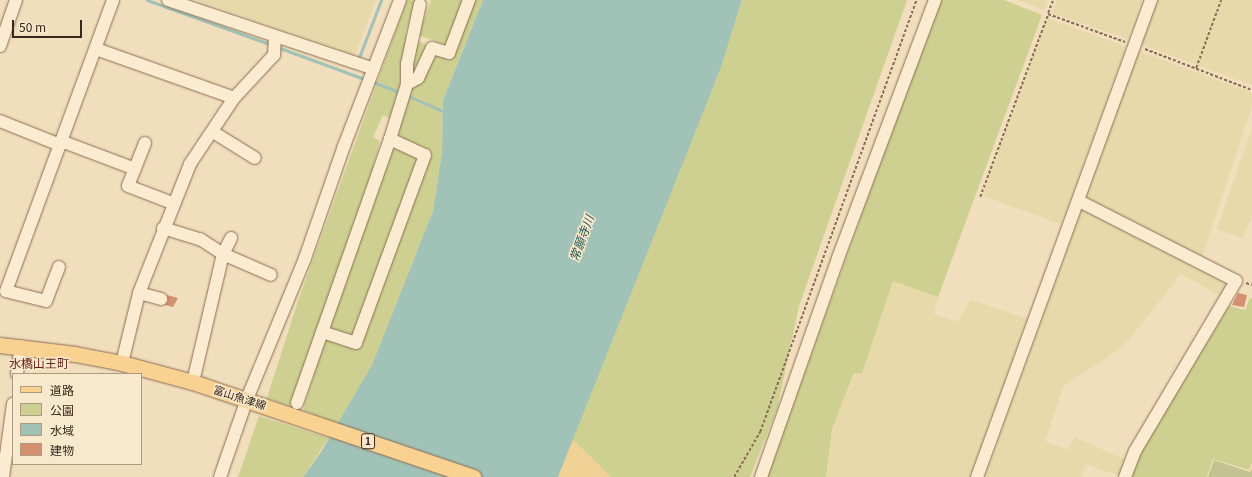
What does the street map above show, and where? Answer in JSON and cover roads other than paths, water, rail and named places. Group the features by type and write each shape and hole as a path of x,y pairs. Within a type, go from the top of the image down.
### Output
{"main road":[{"name":"富山魚津線","path":"0,345 21,346 122,363 193,382 262,404 473,477"}],"street":[{"path":"0,46 16,0"},
{"path":"59,267 46,300 6,291 113,0"},
{"path":"168,0 374,69"},
{"path":"220,477 247,399 305,258 344,146 400,0"},
{"path":"406,84 418,78 432,48 450,52 469,0"},
{"path":"761,477 838,258 935,0"},
{"path":"977,477 1079,201 1151,0"},
{"path":"297,403 390,139 406,84 407,64 422,1"},
{"path":"122,363 139,292 172,203 190,164 234,98 274,55 275,37"},
{"path":"96,49 234,98"},
{"path":"0,121 134,169"},
{"path":"212,132 255,158"},
{"path":"322,332 356,343 425,155 390,139"},
{"path":"145,143 128,186 172,203"},
{"path":"1079,201 1236,281 1135,452 1125,477"},
{"path":"163,228 200,239 223,254 271,275"},
{"path":"193,382 223,254 230,238"},
{"path":"139,292 161,299"},
{"path":"17,373 21,346"},
{"path":"3,477 12,411"}],"water":[{"name":"常願寺川","path":"483,0 742,0 720,70 558,477 303,477 321,452 372,365 433,211 442,152 443,100"}],"waterway":[{"path":"147,0 272,45"},
{"path":"358,60 381,0"},
{"path":"277,47 367,80"},
{"path":"373,82 401,93"},
{"path":"406,95 447,113"}],"district":[{"name":"水橋山王町","path":"39,363"}]}
